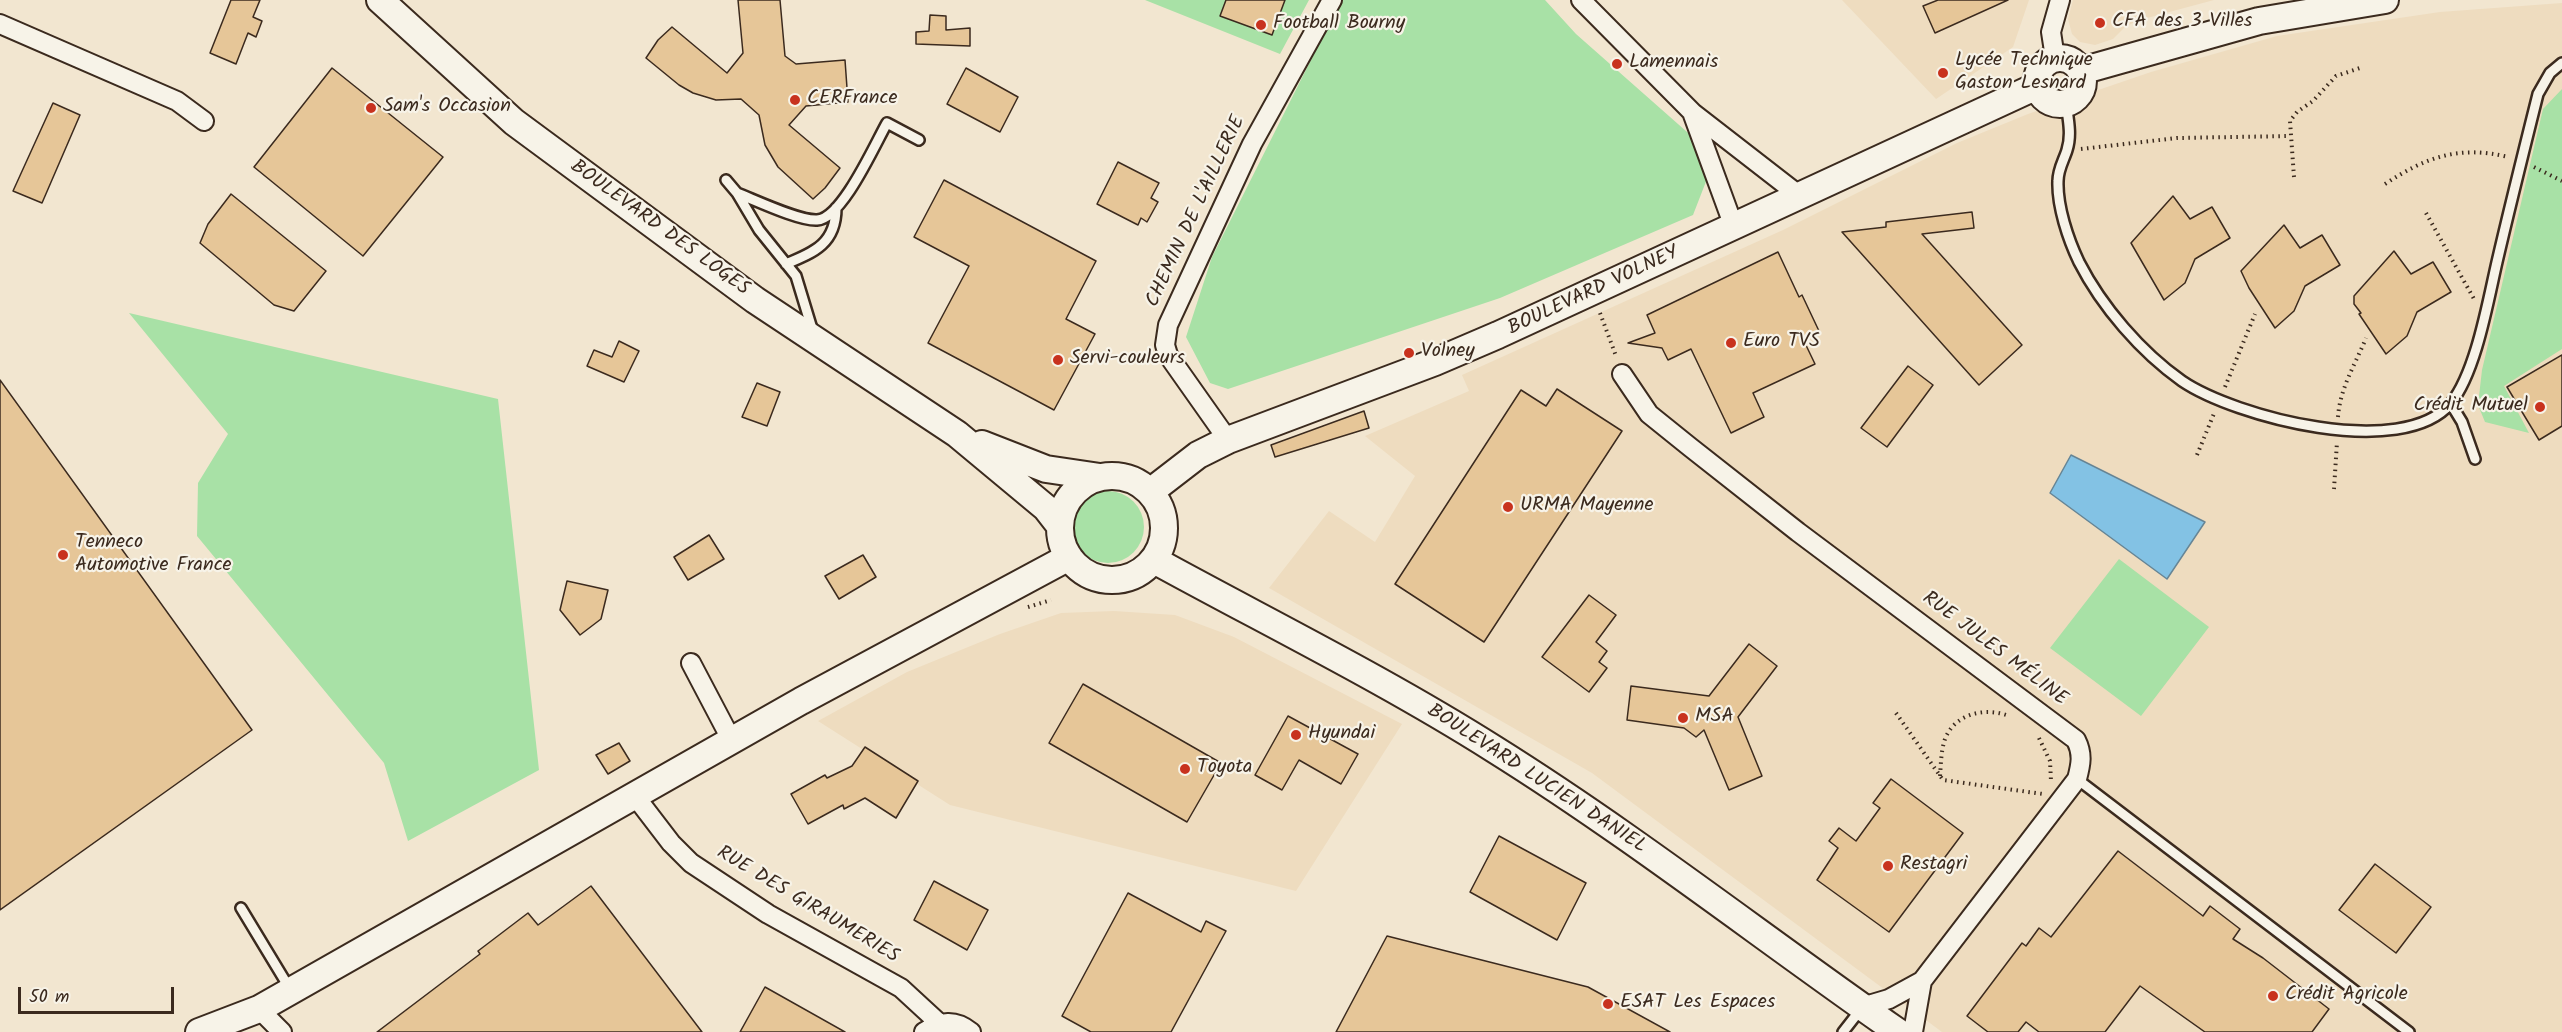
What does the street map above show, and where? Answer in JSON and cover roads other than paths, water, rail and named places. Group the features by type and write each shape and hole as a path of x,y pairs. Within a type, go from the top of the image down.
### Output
{"main road":[{"name":"BOULEVARD DES LOGES","path":"380,0 514,122 815,342 957,434 1034,496 1060,526"},
{"path":"2081,71 2259,21 2385,0"},
{"path":"2055,58 2070,60 2081,71 2083,79 2079,94 2066,103 2059,104 2045,99 2037,86 2038,72 2048,61 2055,58"},
{"name":"BOULEVARD VOLNEY","path":"1150,492 1198,455 1228,440 1436,362 1593,293 2037,86"},
{"name":"BOULEVARD DES LOGES","path":"957,434 1046,469 1100,477"},
{"path":"1118,476 1136,481 1150,492 1159,504 1164,518 1163,540 1154,560 1142,572 1127,579 1110,580 1094,577 1080,569 1069,557 1062,542 1060,526 1068,501 1087,482 1100,477 1118,476"},
{"path":"199,1032 260,1009 732,741 1069,557"},
{"name":"BOULEVARD LUCIEN DANIEL","path":"1154,560 1404,695 1494,749 1633,842 1898,1032"}],"street":[{"name":"CHEMIN DE L'AILLERIE","path":"1228,440 1168,356 1165,345 1168,325 1252,144 1332,0"},
{"path":"1581,0 1693,113 1800,196"},
{"path":"2055,58 2051,32 2060,0"},
{"path":"0,24 177,101 204,121"},
{"path":"1693,113 1734,227"},
{"name":"RUE JULES MÉLINE","path":"1622,374 1649,414 1798,532 2076,740 2082,762 2077,779"},
{"path":"691,663 732,741"},
{"path":"1862,1007 1889,999 1922,981 2056,796 2077,779"},
{"name":"RUE DES GIRAUMERIES","path":"635,796 671,843 691,863 768,914 901,988 932,1027 960,1024 971,1032"},
{"path":"1913,1032 1922,981"},
{"path":"260,1009 282,1032"}],"lane":[{"path":"2066,103 2070,130 2068,148 2058,180 2067,229 2079,262 2109,309 2154,358 2184,382 2252,412 2307,427 2337,430 2399,430 2428,421 2451,404 2469,370 2484,318 2538,94 2550,73 2562,63"},
{"path":"737,193 792,214 817,220 827,217 845,197 887,123 919,140"},
{"path":"726,180 737,193 759,230 796,276 815,342"},
{"path":"786,264 817,250 826,241 836,222 836,208"},
{"path":"2451,404 2462,422 2475,459"},
{"path":"2077,779 2409,1032"},
{"path":"241,908 292,991"},
{"path":"1843,1032 1862,1007"}],"water":[{"path":"2071,455 2205,522 2167,579 2050,493"}],"place":[{"name":"CFA des 3 Villes","path":"2100,23"},
{"name":"Football Bourny","path":"1261,25"},
{"name":"Lamennais","path":"1617,64"},
{"name":"Lycée Technique Gaston Lesnard","path":"1943,73"},
{"name":"CERFrance","path":"795,100"},
{"name":"Sam's Occasion","path":"371,108"},
{"name":"Euro TVS","path":"1731,343"},
{"name":"Volney","path":"1409,353"},
{"name":"Servi-couleurs","path":"1058,360"},
{"name":"Crédit Mutuel","path":"2540,407"},
{"name":"URMA Mayenne","path":"1508,507"},
{"name":"Tenneco Automotive France","path":"63,555"},
{"name":"MSA","path":"1683,718"},
{"name":"Hyundai","path":"1296,735"},
{"name":"Toyota","path":"1185,769"},
{"name":"Restagri","path":"1888,866"},
{"name":"Crédit Agricole","path":"2273,996"},
{"name":"ESAT Les Espaces","path":"1608,1004"}]}
